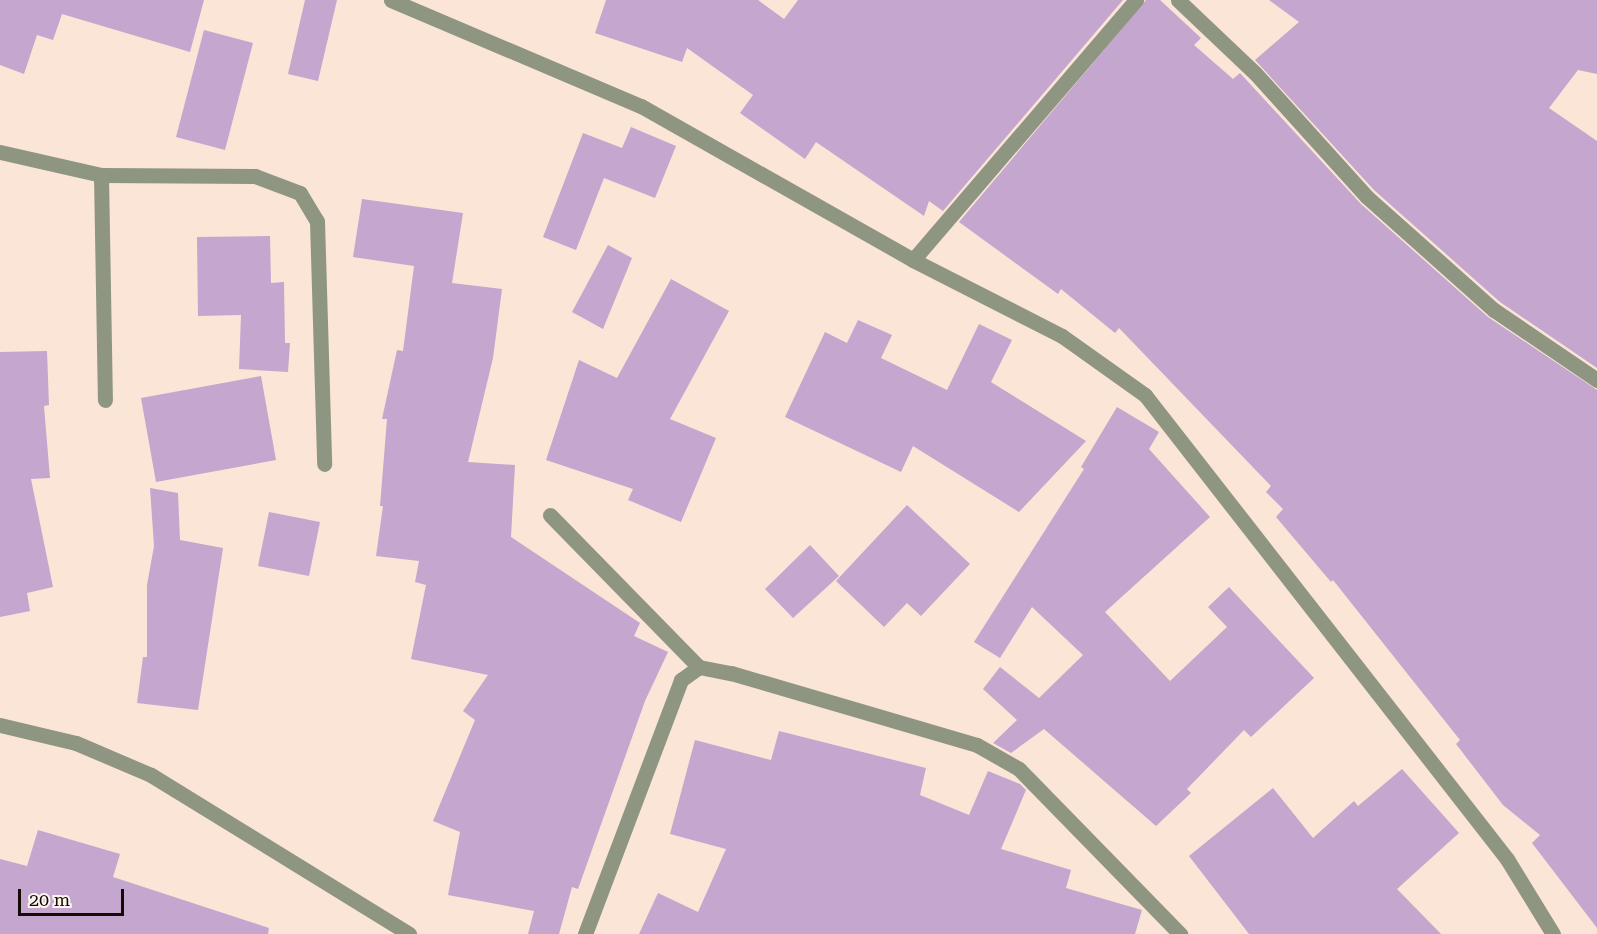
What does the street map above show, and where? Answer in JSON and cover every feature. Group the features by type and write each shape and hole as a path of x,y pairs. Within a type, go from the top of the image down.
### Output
{"street":[{"path":"391,0 642,106 914,260 1062,336 1144,395 1507,860 1553,934"},
{"path":"914,260 1136,0"},
{"path":"1178,0 1255,73 1368,197 1494,310 1597,380"},
{"path":"0,152 101,175 255,176 300,193 317,221 324,464"},
{"path":"101,175 105,400"},
{"path":"550,515 699,667 731,673 986,750 1019,769 1180,934"},
{"path":"585,934 681,680 699,667"},
{"path":"0,725 76,742 151,775 409,934"}],"building":[{"path":"0,0 204,0 190,52 62,14 53,40 37,35 24,74 0,65"},
{"path":"305,0 337,0 318,81 288,74"},
{"path":"606,0 758,0 784,19 798,0 1123,0 943,211 929,201 924,216 816,142 805,159 740,113 753,95 687,48 682,62 595,33"},
{"path":"1146,0 1160,0 1201,38 1194,45 1233,79 1240,73 1361,204 1488,317 1597,390 1597,928 1532,843 1540,835 1503,805 1456,744 1460,740 1333,580 1331,582 1276,517 1283,509 1266,492 1271,486 1119,328 1115,333 1061,289 1058,294 959,222"},
{"path":"1269,0 1597,0 1597,74 1578,70 1549,108 1597,141 1597,368 1500,302 1374,190 1255,60 1299,22"},
{"path":"204,30 253,43 225,150 176,137"},
{"path":"631,127 676,146 655,198 604,178 576,250 543,237 583,133 622,148"},
{"path":"362,199 463,213 452,283 502,289 493,358 468,462 515,465 511,537 640,623 634,636 668,652 645,701 578,889 572,887 559,934 528,934 534,911 448,895 460,832 433,821 475,720 463,711 488,675 411,659 426,585 415,582 419,561 376,556 383,506 380,506 387,419 382,419 397,350 403,351 414,266 353,257"},
{"path":"270,236 271,283 284,282 285,343 290,343 288,372 239,369 241,315 198,316 197,237"},
{"path":"608,245 632,258 603,329 572,312"},
{"path":"671,279 729,311 670,419 716,438 681,522 628,500 633,489 546,460 579,360 617,378"},
{"path":"858,320 892,335 881,358 947,390 979,324 1012,340 991,382 1086,441 1019,512 913,446 901,472 785,417 825,332 847,343"},
{"path":"47,351 49,405 44,406 50,478 31,479 53,587 27,593 30,611 0,617 0,352"},
{"path":"261,376 276,460 156,482 141,398"},
{"path":"1117,407 1159,432 1149,449 1210,517 1105,612 1170,681 1227,627 1208,607 1229,587 1314,678 1251,737 1244,730 1187,789 1191,793 1156,826 1044,729 1011,753 993,743 1017,720 983,689 1000,667 1039,698 1083,655 1032,607 1000,658 974,642 1084,469 1081,467"},
{"path":"150,488 178,493 180,540 223,548 198,710 137,703 143,657 147,657 147,585 154,546"},
{"path":"907,505 970,564 921,616 907,603 884,627 836,581"},
{"path":"269,512 320,522 309,576 258,566"},
{"path":"810,545 839,576 793,618 765,589"},
{"path":"779,731 926,768 920,795 969,815 988,771 1020,784 1026,790 1001,849 1071,870 1066,888 1142,910 1135,934 639,934 658,893 698,912 726,849 670,834 695,740 771,760"},
{"path":"1402,769 1459,833 1397,889 1441,934 1249,934 1189,856 1273,788 1313,838 1354,801 1358,806"},
{"path":"38,830 120,854 113,877 269,928 268,934 0,934 0,859 27,866"}]}
